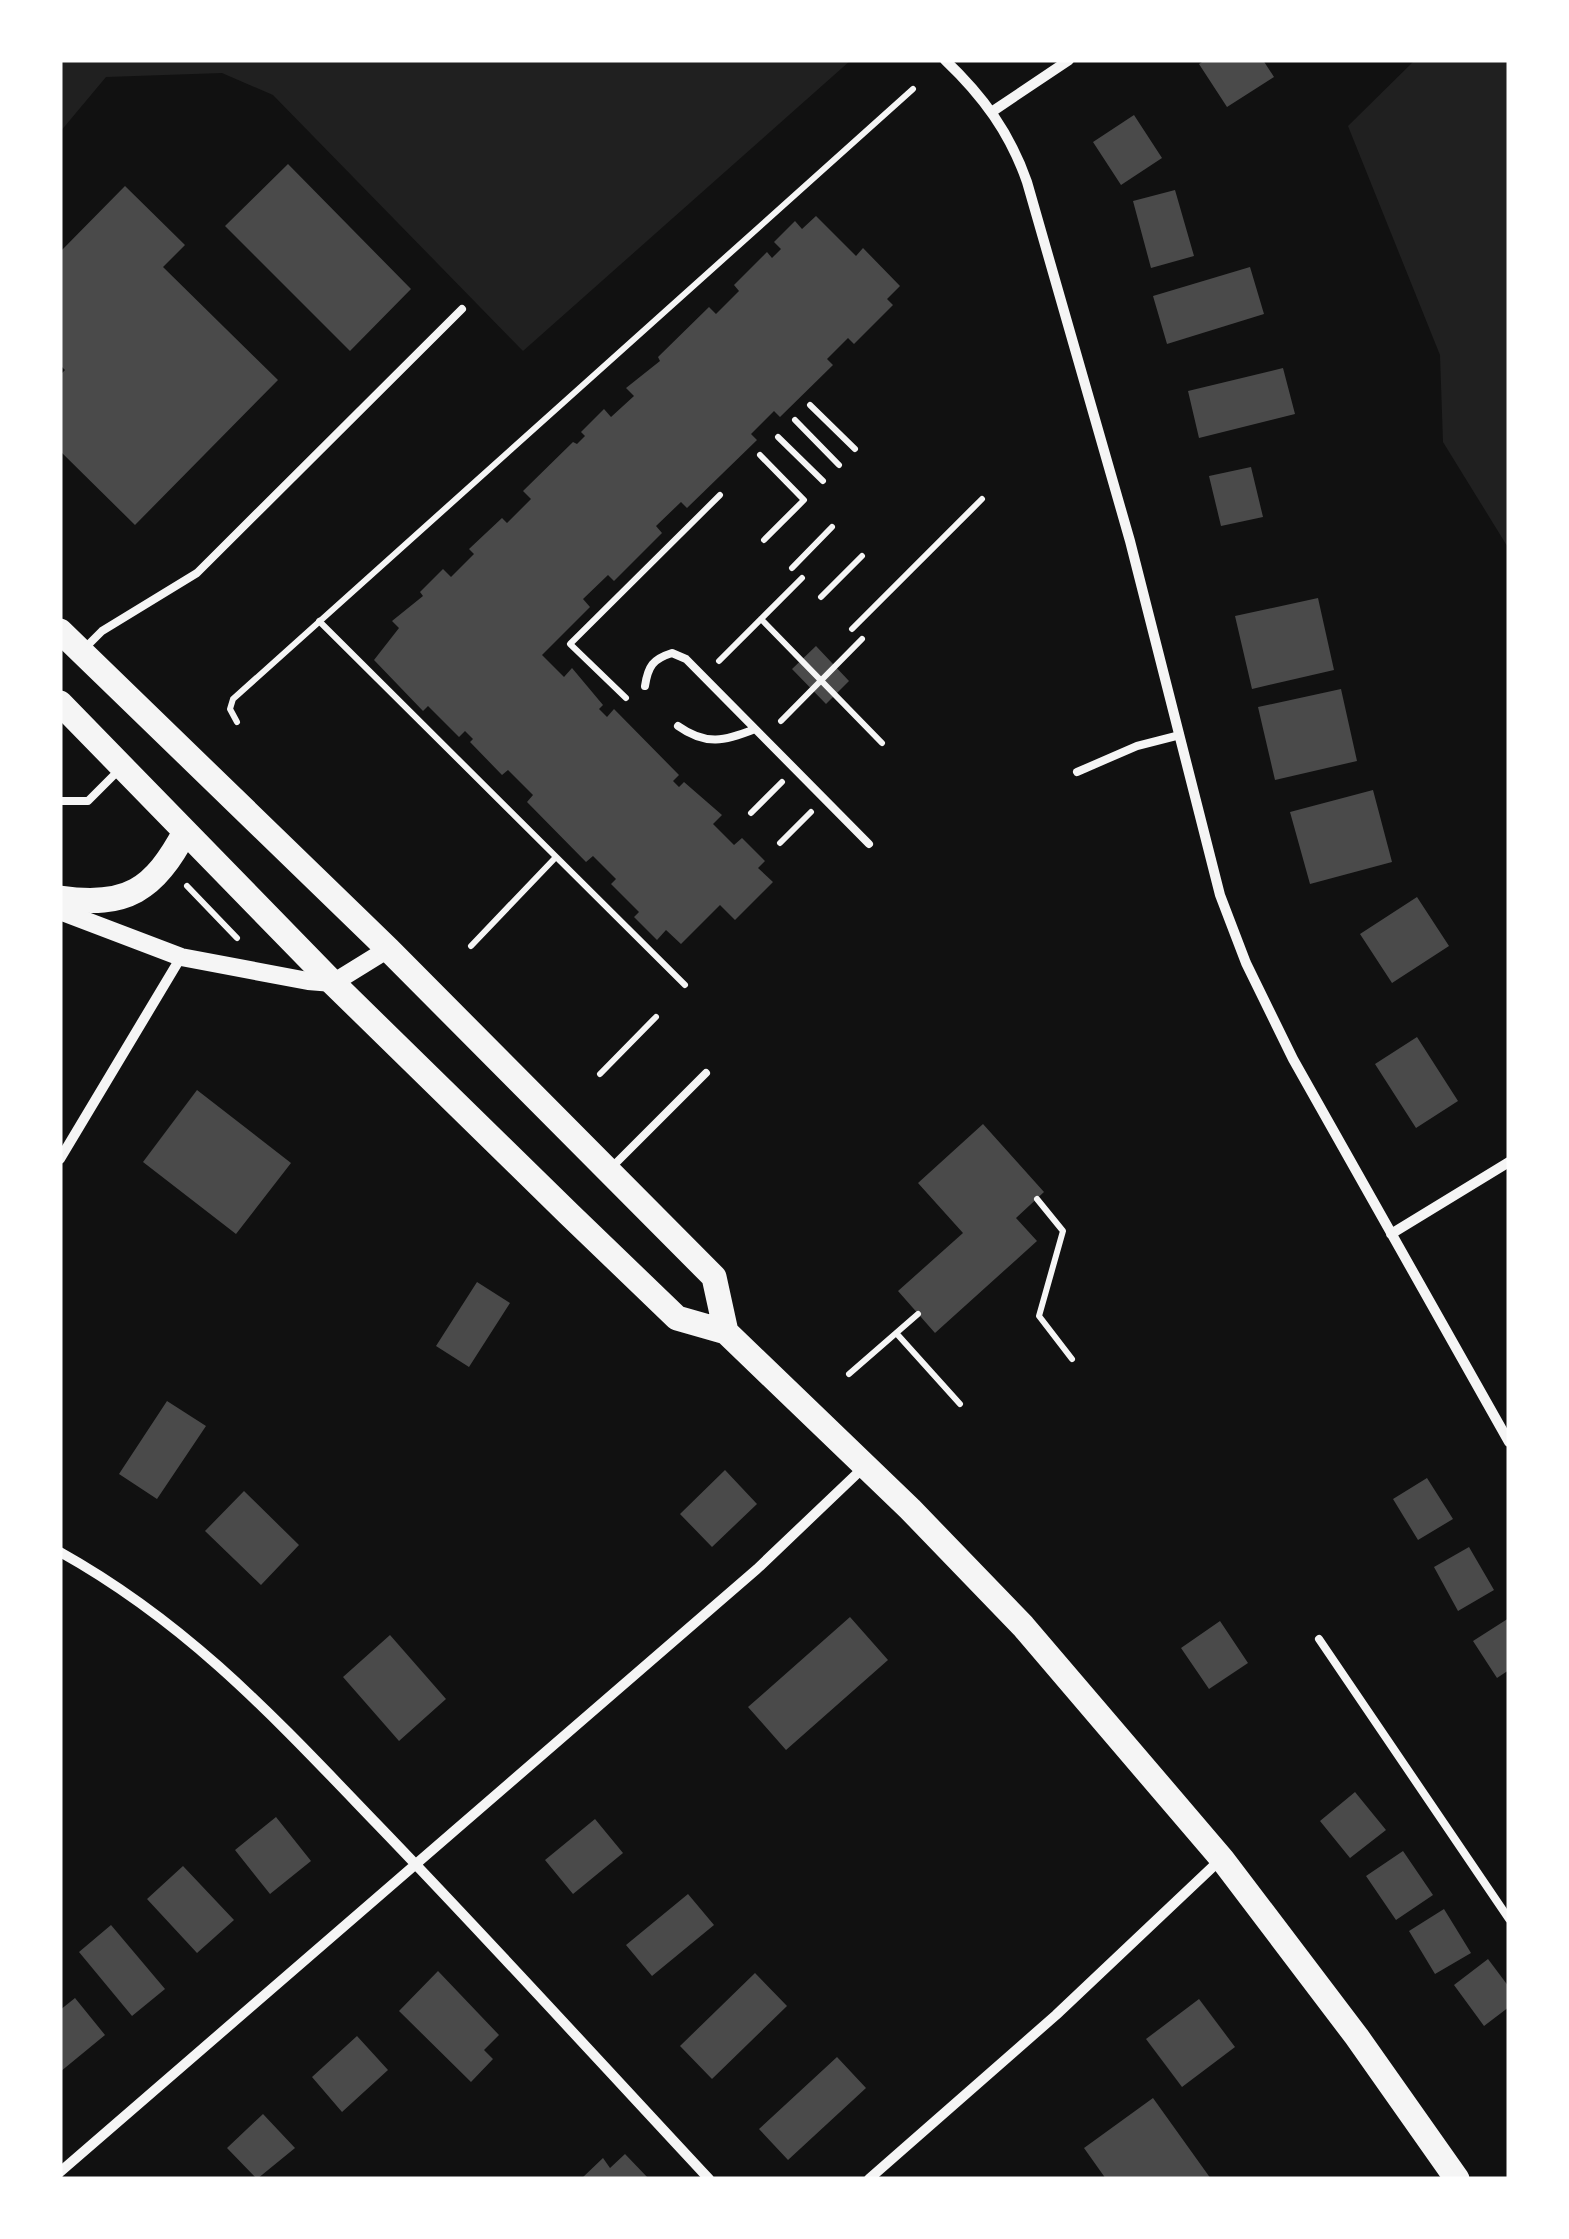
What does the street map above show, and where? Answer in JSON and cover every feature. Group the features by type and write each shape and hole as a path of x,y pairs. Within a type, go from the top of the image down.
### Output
{"main road":[{"path":"60,631 388,949 714,1276 726,1332"},
{"path":"60,702 333,983 677,1318 726,1332 1023,1626 1222,1859 1357,2037 1457,2179"},
{"path":"60,898 106,902 133,892 155,880 185,832"}],"street":[{"path":"945,60 993,110 1017,152 1028,182 1130,541 1220,895 1246,963 1293,1059 1509,1442"},
{"path":"993,110 1069,60"},
{"path":"60,911 182,957 333,983 388,949"},
{"path":"60,1159 182,957"},
{"path":"1391,1234 1509,1162"},
{"path":"60,2172 757,1569 865,1466"},
{"path":"60,1552 116,1583 177,1626 277,1720 709,2179"},
{"path":"869,2179 1056,2015 1222,1859"}],"lane":[{"path":"82,651 102,631 197,573 462,309"},
{"path":"645,686 648,669 656,658 672,653 686,659 870,844"},
{"path":"678,726 696,739 724,742 755,729"},
{"path":"1077,772 1137,746 1180,736"},
{"path":"60,801 88,801 122,767"},
{"path":"610,1169 706,1072"},
{"path":"1320,1639 1509,1920"}],"path":[{"path":"237,722 230,709 234,700 318,621 914,89"},
{"path":"810,405 855,449"},
{"path":"795,420 838,465"},
{"path":"778,437 822,481"},
{"path":"760,455 804,500 764,540"},
{"path":"628,700 570,644 720,496"},
{"path":"852,629 982,499"},
{"path":"792,568 832,527"},
{"path":"821,598 862,556"},
{"path":"719,660 802,578"},
{"path":"761,619 882,743"},
{"path":"318,621 685,985"},
{"path":"781,722 862,639"},
{"path":"751,813 795,769"},
{"path":"780,843 824,799"},
{"path":"470,946 556,857"},
{"path":"182,882 240,942"},
{"path":"600,1074 656,1017"},
{"path":"1037,1199 1063,1230 1039,1316 1072,1358"},
{"path":"849,1374 918,1314"},
{"path":"897,1334 960,1404"}],"shaded area":[{"path":"60,60 851,60 523,351 273,95 222,73 106,77 60,132"},
{"path":"1415,60 1509,60 1509,549 1443,442 1440,355 1348,126"}],"building":[{"path":"1205,60 1263,60 1274,77 1227,107 1199,64"},
{"path":"1134,115 1162,158 1121,185 1093,142"},
{"path":"288,164 411,289 350,351 225,226"},
{"path":"125,186 185,245 163,267 278,380 135,525 60,451 60,375 65,370 60,365 60,252"},
{"path":"1175,190 1194,256 1151,268 1133,201"},
{"path":"816,216 856,256 863,248 900,286 887,299 893,305 854,344 848,338 827,359 833,365 780,417 774,411 751,434 757,440 687,508 681,502 656,526 662,533 614,581 608,575 583,599 590,607 542,655 564,677 572,668 603,705 599,709 607,717 614,709 679,775 673,781 679,787 684,782 722,815 713,824 734,845 742,838 765,861 758,868 773,882 735,920 720,905 681,944 666,930 657,940 634,917 639,912 611,884 616,879 593,856 586,862 527,802 533,795 508,770 502,775 470,742 473,739 465,731 459,737 428,706 423,711 374,660 399,628 392,621 423,596 420,592 443,569 451,577 474,554 469,549 502,518 507,523 531,499 523,491 573,442 577,444 585,436 581,432 604,409 611,417 634,396 626,388 660,361 658,357 709,307 716,314 739,291 734,285 767,252 772,258 781,249 774,242 795,221 802,229"},
{"path":"1250,267 1264,314 1167,344 1153,296"},
{"path":"1283,368 1295,414 1199,438 1188,391"},
{"path":"1251,467 1263,517 1221,526 1209,476"},
{"path":"1318,598 1334,670 1252,689 1235,616"},
{"path":"816,646 849,681 826,704 792,669"},
{"path":"1341,689 1357,761 1275,780 1258,707"},
{"path":"1373,790 1392,862 1310,884 1290,812"},
{"path":"1417,897 1449,946 1392,983 1360,934"},
{"path":"1417,1037 1458,1101 1416,1128 1375,1064"},
{"path":"197,1090 291,1163 236,1234 143,1162"},
{"path":"983,1124 1044,1192 1016,1218 1037,1241 935,1333 898,1291 963,1233 918,1183"},
{"path":"477,1282 510,1303 469,1367 436,1346"},
{"path":"167,1401 206,1426 157,1499 119,1474"},
{"path":"725,1470 757,1504 712,1547 680,1514"},
{"path":"1427,1478 1453,1519 1418,1540 1393,1499"},
{"path":"244,1491 299,1545 261,1585 205,1531"},
{"path":"1469,1547 1494,1590 1458,1611 1434,1567"},
{"path":"850,1617 888,1660 786,1750 748,1707"},
{"path":"1509,1618 1509,1670 1497,1678 1473,1641"},
{"path":"1220,1621 1248,1663 1209,1689 1181,1648"},
{"path":"390,1635 446,1699 399,1741 343,1677"},
{"path":"1355,1792 1386,1830 1350,1858 1320,1821"},
{"path":"276,1817 311,1861 270,1894 235,1850"},
{"path":"595,1819 623,1853 573,1894 545,1860"},
{"path":"1403,1851 1433,1895 1396,1920 1366,1876"},
{"path":"183,1866 234,1920 197,1953 147,1899"},
{"path":"688,1894 714,1925 652,1976 626,1945"},
{"path":"1444,1909 1471,1953 1435,1974 1409,1931"},
{"path":"111,1925 165,1989 132,2016 79,1952"},
{"path":"1488,1959 1509,1987 1509,2007 1484,2026 1454,1985"},
{"path":"438,1971 499,2035 484,2050 493,2059 471,2082 399,2011"},
{"path":"755,1973 787,2006 712,2079 680,2046"},
{"path":"75,1998 105,2035 60,2072 60,2010"},
{"path":"1199,1999 1235,2047 1182,2087 1146,2039"},
{"path":"357,2036 388,2070 342,2112 312,2077"},
{"path":"837,2057 866,2088 788,2160 759,2129"},
{"path":"1153,2098 1211,2179 1106,2179 1084,2148"},
{"path":"263,2114 295,2148 257,2179 227,2148"},
{"path":"625,2154 649,2179 581,2179 603,2158 610,2168"}]}
